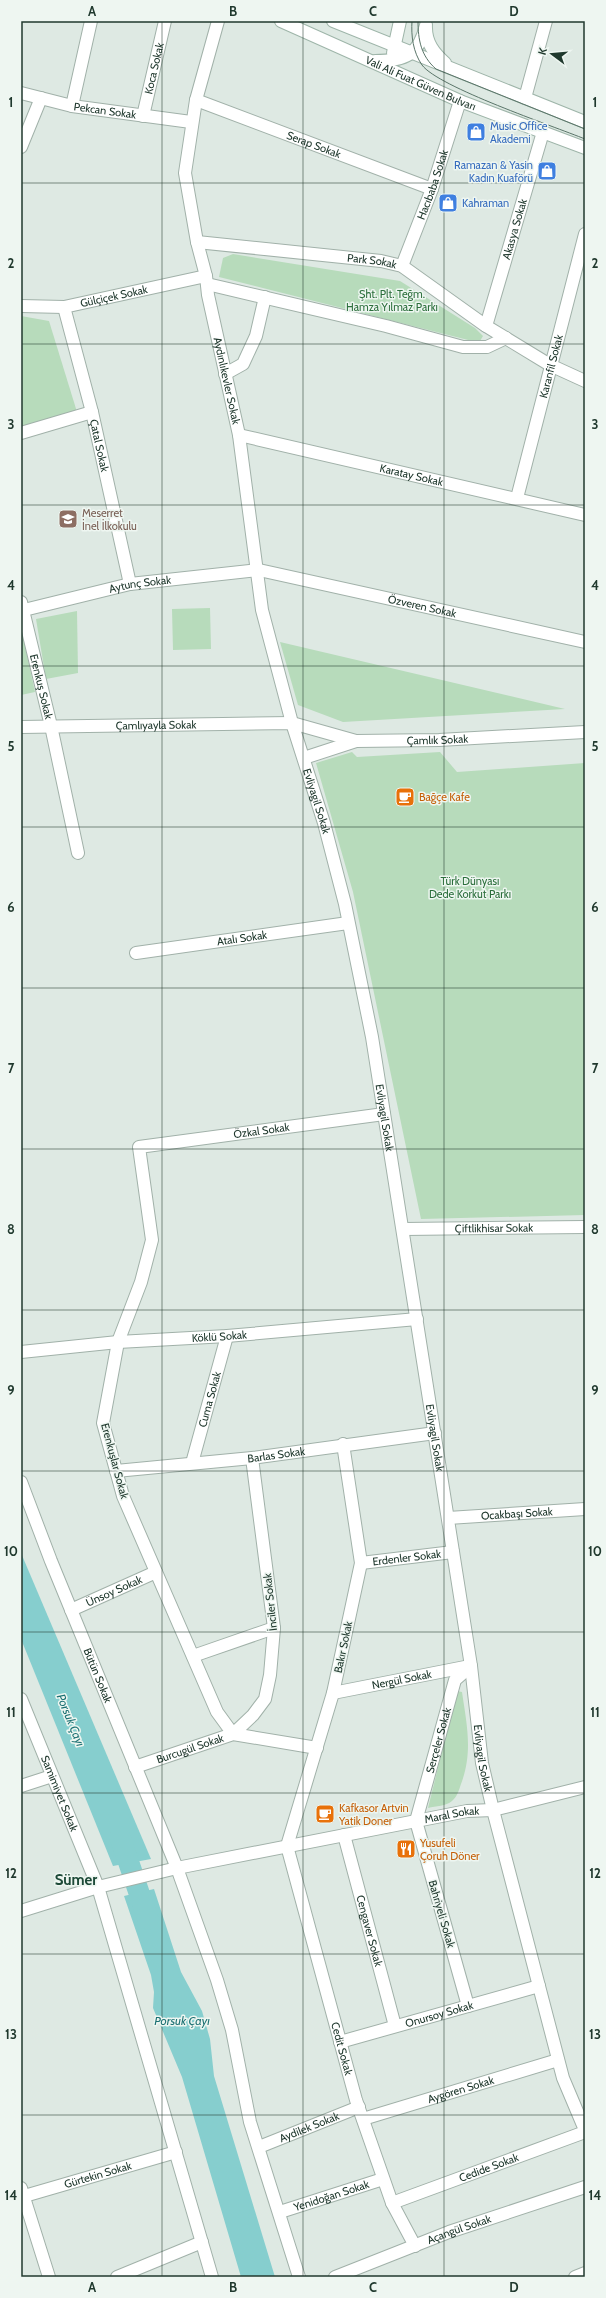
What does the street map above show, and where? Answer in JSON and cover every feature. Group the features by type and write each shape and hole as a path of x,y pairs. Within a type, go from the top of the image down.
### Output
{"street":[{"path":"72,106 91,21"},
{"name":"Koca Sokak","path":"143,116 165,21"},
{"name":"Aydınlıkevler Sokak","path":"218,21 191,122 185,173 225,374 239,434 246,498 258,570 262,610 292,722 299,742"},
{"name":"Vali Ali Fuat Güven Bulvarı","path":"281,21 374,61 460,101 585,148"},
{"name":"Vali Ali Fuat Güven Bulvarı","path":"334,21 585,122"},
{"path":"400,21 394,46 394,60 403,75"},
{"path":"525,98 546,21"},
{"path":"374,61 394,60 412,53 418,47 426,23"},
{"path":"426,23 426,37 434,53 452,69"},
{"name":"Pekcan Sokak","path":"21,93 72,106 191,122"},
{"path":"21,147 41,98"},
{"name":"Serap Sokak","path":"196,100 432,189"},
{"name":"Hacıbaba Sokak","path":"402,266 432,189 460,101"},
{"name":"Akasya Sokak","path":"486,326 543,132"},
{"name":"Karanfil Sokak","path":"517,498 550,365 585,234"},
{"name":"Park Sokak","path":"198,242 381,261 402,266 486,326 550,365 585,381"},
{"path":"207,280 265,297 386,326 463,347 487,347 506,338"},
{"name":"Gülçiçek Sokak","path":"21,306 64,308 207,280"},
{"path":"225,374 243,364 256,336 265,297"},
{"name":"Çatal Sokak","path":"64,308 92,412 130,584"},
{"path":"21,433 92,412"},
{"name":"Karatay Sokak","path":"239,434 585,515"},
{"name":"Aytunç Sokak","path":"22,606 130,584 258,570"},
{"name":"Özveren Sokak","path":"258,570 585,642"},
{"name":"Erenkuş Sokak","path":"22,606 51,726 78,854"},
{"name":"Çamlıyayla Sokak","path":"21,727 292,722"},
{"name":"Çamlık Sokak","path":"292,722 356,741 439,740 584,728"},
{"path":"304,758 356,741"},
{"name":"Evliyagil Sokak","path":"299,742 324,823 348,923 372,1037 404,1229 471,1666 482,1763 563,2078 585,2131"},
{"name":"Atalı Sokak","path":"136,953 348,923"},
{"name":"Özkal Sokak","path":"139,1147 384,1114"},
{"name":"Erenkuşlar Sokak","path":"139,1147 152,1240 141,1282 118,1342 103,1423 123,1496 217,1712 233,1734"},
{"name":"Çiftlikhisar Sokak","path":"404,1229 585,1227"},
{"name":"Köklü Sokak","path":"21,1352 118,1342 227,1336 417,1319"},
{"name":"Cuma Sokak","path":"192,1463 227,1336"},
{"name":"Barlas Sokak","path":"116,1471 252,1458 435,1432"},
{"name":"Bakır Sokak","path":"287,1846 333,1693 361,1562 343,1444"},
{"name":"İnciler Sokak","path":"233,1734 253,1715 265,1699 270,1675 274,1628 252,1458"},
{"name":"Bütün Sokak","path":"21,1482 71,1610 177,1868 217,1980 232,2030 250,2122 280,2212 299,2277"},
{"name":"Ocakbaşı Sokak","path":"448,1518 585,1509"},
{"name":"Erdenler Sokak","path":"361,1562 453,1552"},
{"name":"Ünsoy Sokak","path":"71,1610 156,1572"},
{"path":"193,1656 274,1628"},
{"name":"Nergül Sokak","path":"333,1693 471,1666"},
{"name":"Serçeler Sokak","path":"416,1821 455,1680 471,1666"},
{"name":"Samimiyet Sokak","path":"21,1699 98,1887 212,2277"},
{"name":"Burcugül Sokak","path":"135,1767 233,1734 317,1748"},
{"path":"21,1786 52,1776"},
{"name":"Maral Sokak","path":"21,1911 98,1887 118,1884 177,1868 467,1811 493,1810 585,1787"},
{"name":"Bahriyeli Sokak","path":"416,1821 468,2006"},
{"name":"Cengaver Sokak","path":"344,1835 394,2026"},
{"name":"Cedit Sokak","path":"287,1846 340,2042 382,2179 392,2203 415,2246"},
{"name":"Onursoy Sokak","path":"340,2042 539,1986"},
{"name":"Aygören Sokak","path":"361,2113 558,2060"},
{"name":"Aydilek Sokak","path":"259,2147 361,2113"},
{"name":"Cedide Sokak","path":"392,2203 585,2131"},
{"name":"Gürtekin Sokak","path":"22,2193 176,2152"},
{"name":"Yenidoğan Sokak","path":"280,2212 382,2179"},
{"name":"Açangül Sokak","path":"335,2277 415,2246 585,2187"},
{"path":"22,2193 49,2277"},
{"path":"117,2277 202,2242"},
{"path":"575,2277 585,2273"}],"green space":[{"name":"Şht. Plt. Teğm. Hamza Yılmaz Parkı","path":"233,254 400,281 475,328 483,336 480,341 472,341 219,277 223,258"},
{"path":"21,316 49,321 77,412 21,427"},
{"path":"210,608 211,649 173,650 172,609"},
{"path":"77,611 78,673 46,679 36,619"},
{"path":"21,627 35,692 21,695"},
{"path":"280,642 565,709 343,722 298,705"},
{"name":"Türk Dünyası Dede Korkut Parkı","path":"352,752 357,757 440,752 457,772 585,763 585,1215 421,1219 353,892 316,763"},
{"path":"457,1691 462,1692 467,1728 468,1750 465,1772 459,1791 450,1803 428,1808"}],"water":[{"name":"Porsuk Çayı","path":"21,1553 151,1859 113,1866 21,1639"},
{"name":"Porsuk Çayı","path":"154,1889 181,1972 202,2011 210,2039 214,2076 275,2277 241,2277 182,2077 153,2008 154,1992 151,1975 124,1896"}],"waterway":[{"name":"Porsuk Çayı","path":"120,1837 148,1919"}],"tram line":[{"path":"412,21 412,38 416,55 422,65 432,74 472,95 585,139"},
{"path":"418,21 421,47 427,59 436,69 585,129"}],"place":[{"name":"Music Office Akademi","path":"476,132"},
{"name":"Ramazan & Yasin Kadın Kuaförü","path":"547,171"},
{"name":"Kahraman","path":"448,203"},
{"name":"Meserret İnel İlkokulu","path":"68,519"},
{"name":"Bağçe Kafe","path":"405,797"},
{"name":"Kafkasor Artvin Yatik Doner","path":"325,1814"},
{"name":"Yusufeli Çoruh Döner","path":"406,1849"}],"district":[{"name":"Sümer","path":"76,1880"}]}
